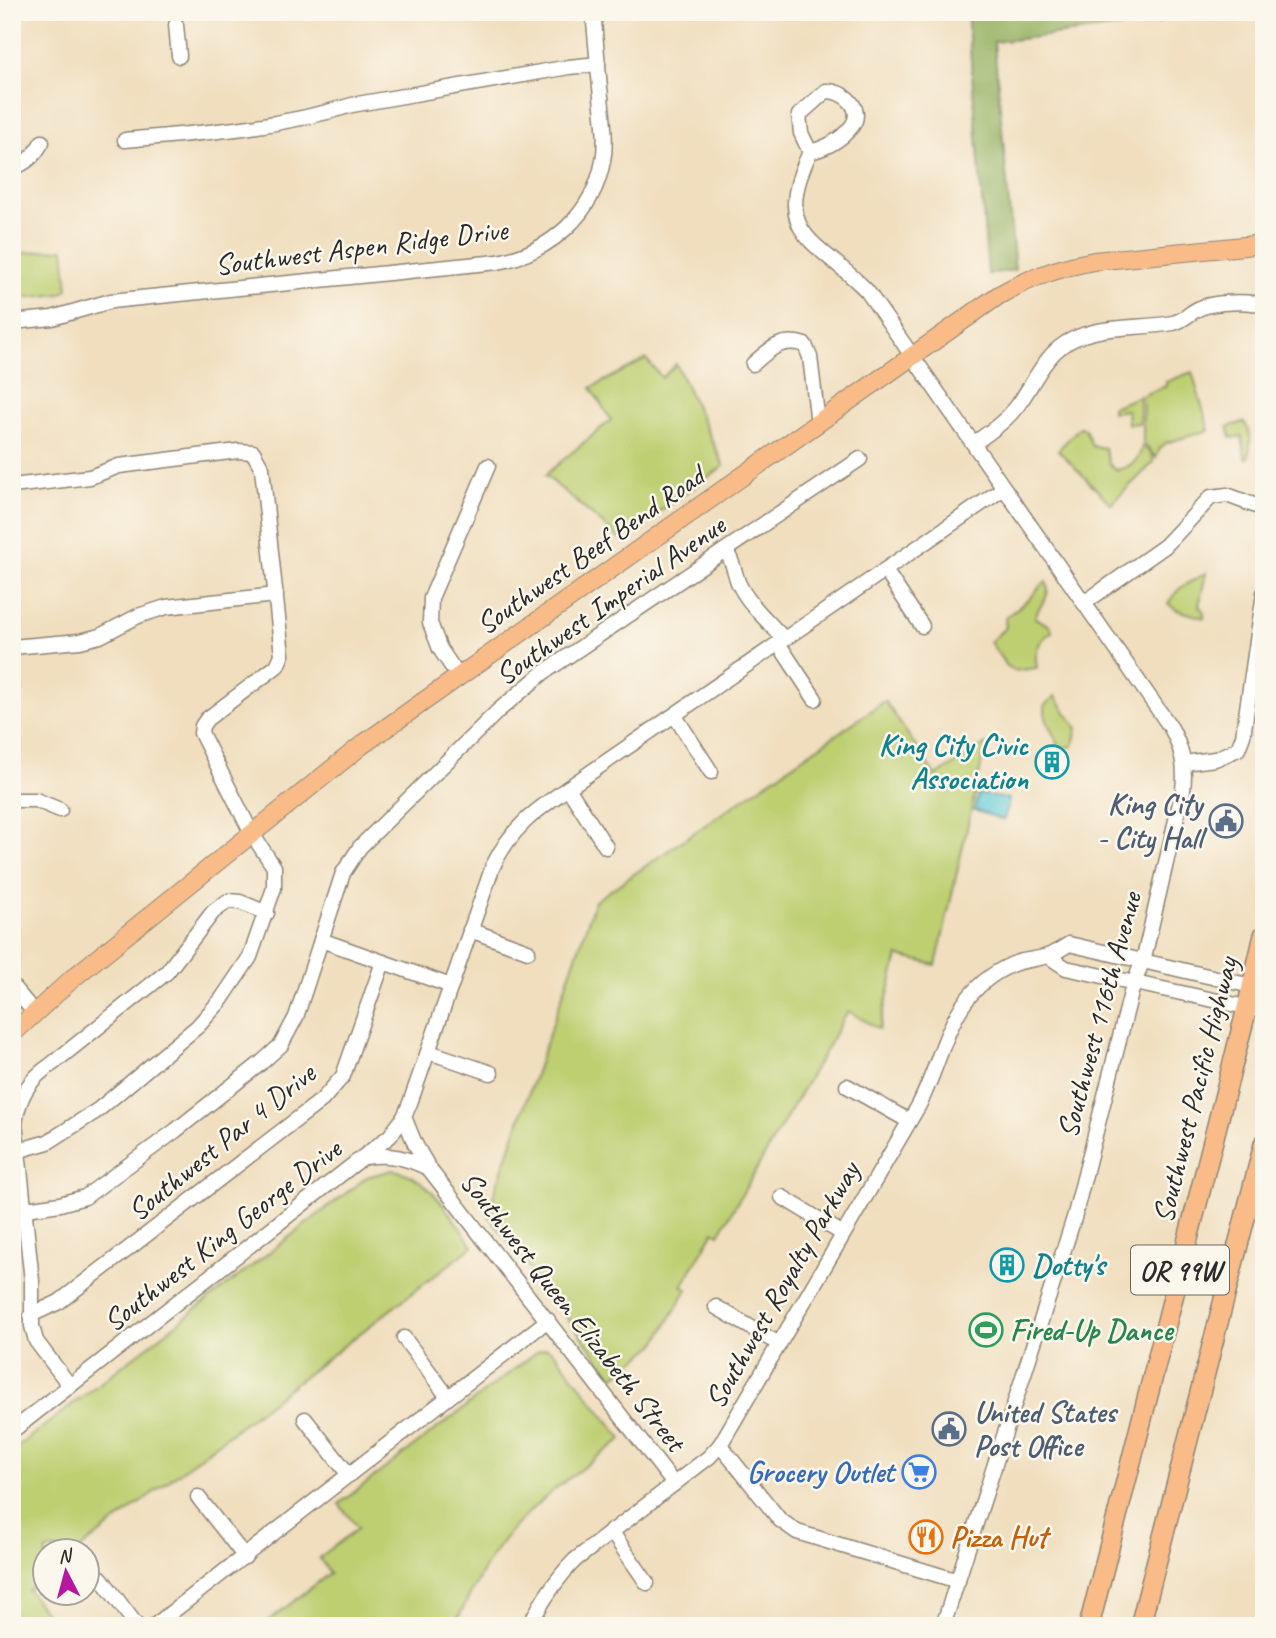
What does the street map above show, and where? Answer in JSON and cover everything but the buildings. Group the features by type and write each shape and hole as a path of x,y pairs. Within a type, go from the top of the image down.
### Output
{"highway":[{"name":"Southwest Pacific Highway","path":"1089,1626 1256,1009 1264,935"},
{"name":"OR 99W","path":"1140,1626 1264,1144"}],"main road":[{"name":"Southwest Beef Bend Road","path":"12,1034 73,978 351,754 999,295 1047,273 1094,261 1264,244"}],"street":[{"name":"Southwest Aspen Ridge Drive","path":"12,322 52,318 111,301 498,262 546,246 572,223 588,202 603,162 605,134 593,12"},
{"path":"176,25 179,56"},
{"path":"125,141 281,124 352,105 598,64"},
{"path":"833,90 845,95 856,113 853,124 824,149 810,152 801,134 799,115 825,91 833,90"},
{"path":"12,167 24,164 35,154 42,142"},
{"name":"Southwest 116th Avenue","path":"810,152 795,191 796,211 802,231 816,248 867,291 1171,728 1180,745 1184,763 1182,790 1142,961 1074,1218 943,1626"},
{"path":"974,443 1001,424 1057,350 1071,339 1092,332 1179,322 1207,306 1247,302 1264,306"},
{"path":"753,364 770,349 783,344 794,341 805,345 810,357 818,423"},
{"path":"12,486 90,477 119,466 225,452 253,452 262,468 281,662 207,719 201,733 252,834 274,867 274,888 250,957 221,1000 198,1026 98,1110 48,1142 20,1150"},
{"name":"Southwest Imperial Avenue","path":"26,1209 85,1197 281,1045 296,1017 343,873 360,847 499,710 542,673 860,459"},
{"path":"459,677 440,649 430,623 431,598 488,466"},
{"name":"Southwest King George Drive","path":"12,1430 390,1136 404,1116 429,1052 493,866 503,846 519,825 568,788 1004,488"},
{"path":"1084,604 1165,546 1211,497 1227,495 1264,509"},
{"path":"726,551 734,563 738,581 745,594 781,641 815,699"},
{"path":"885,570 922,626"},
{"path":"1184,763 1215,759 1238,749 1243,736 1264,593"},
{"path":"12,647 80,641 100,636 138,616 166,607 276,595"},
{"path":"675,716 711,772"},
{"path":"568,788 606,847"},
{"path":"12,800 36,800 60,810"},
{"path":"70,1386 36,1341 31,1315 33,1281 15,1123 18,1103 36,1075 167,972 214,912 228,901 240,902 267,913"},
{"path":"470,930 528,951"},
{"path":"321,940 451,986"},
{"name":"Southwest Royalty Parkway","path":"529,1626 543,1598 575,1560 709,1457 720,1445 929,1086 949,1030 964,1001 986,981 1013,964 1048,956 1069,944 1258,988"},
{"path":"1048,956 1066,968 1256,1009"},
{"name":"Southwest Par 4 Drive","path":"31,1315 59,1302 335,1088 342,1076 383,962"},
{"path":"12,986 34,1012"},
{"path":"429,1052 492,1073"},
{"path":"847,1086 909,1121"},
{"name":"Southwest Queen Elizabeth Street","path":"404,1116 430,1170 674,1484"},
{"name":"Southwest Queen Elizabeth Street","path":"364,1158 399,1156 430,1170"},
{"path":"782,1197 843,1234"},
{"path":"716,1307 779,1344"},
{"path":"154,1626 548,1320"},
{"path":"404,1338 448,1397"},
{"path":"305,1419 349,1475"},
{"name":"Southwest Queen Elizabeth Street","path":"720,1445 780,1520 797,1532 958,1581"},
{"path":"198,1497 245,1557"},
{"path":"611,1531 647,1583"},
{"path":"102,1579 137,1626"}],"green space":[{"path":"967,12 1160,12 1160,22 994,42 1015,270 988,274"},
{"path":"64,249 68,289 61,294 12,299 12,254"},
{"path":"646,359 662,378 676,364 724,466 620,539 545,475 611,420 591,388"},
{"path":"1192,372 1209,430 1166,443 1160,448 1156,458 1143,442 1143,395"},
{"path":"1140,396 1140,423 1128,424 1127,410 1112,412 1112,407"},
{"path":"1244,422 1250,435 1248,458 1245,458 1242,436 1231,438 1228,427"},
{"path":"1080,427 1085,429 1092,446 1105,448 1109,464 1117,470 1134,462 1142,446 1151,453 1154,462 1111,504 1058,450"},
{"path":"1206,573 1199,606 1204,612 1204,618 1177,610 1168,604 1180,588"},
{"path":"1046,582 1048,592 1035,618 1050,626 1052,632 1038,647 1037,668 1014,671 1005,664 990,642 1006,627 1005,619"},
{"path":"1055,696 1077,728 1073,746 1060,748 1048,723 1045,705"},
{"path":"885,701 936,776 986,744 936,965 898,956 879,1029 848,1011 719,1234 714,1231 682,1286 687,1289 655,1345 613,1377 487,1214 595,901"},
{"path":"392,1170 417,1180 438,1199 473,1246 97,1536 32,1536 32,1587 28,1590 32,1595 32,1606 40,1606 55,1626 12,1626 12,1451 367,1177"},
{"path":"547,1348 555,1353 622,1439 561,1485 518,1523 491,1558 454,1626 262,1626 330,1573 319,1558 358,1528 339,1504 538,1351"}],"water":[{"path":"978,794 1009,799 1004,820 974,810"}],"place":[{"name":"King City Civic Association","path":"1052,762"},
{"name":"King City - City Hall","path":"1226,821"},
{"name":"Dotty's","path":"1007,1265"},
{"name":"Fired-Up Dance","path":"986,1330"},
{"name":"United States Post Office","path":"949,1429"},
{"name":"Grocery Outlet","path":"919,1472"},
{"name":"Pizza Hut","path":"926,1537"}]}
